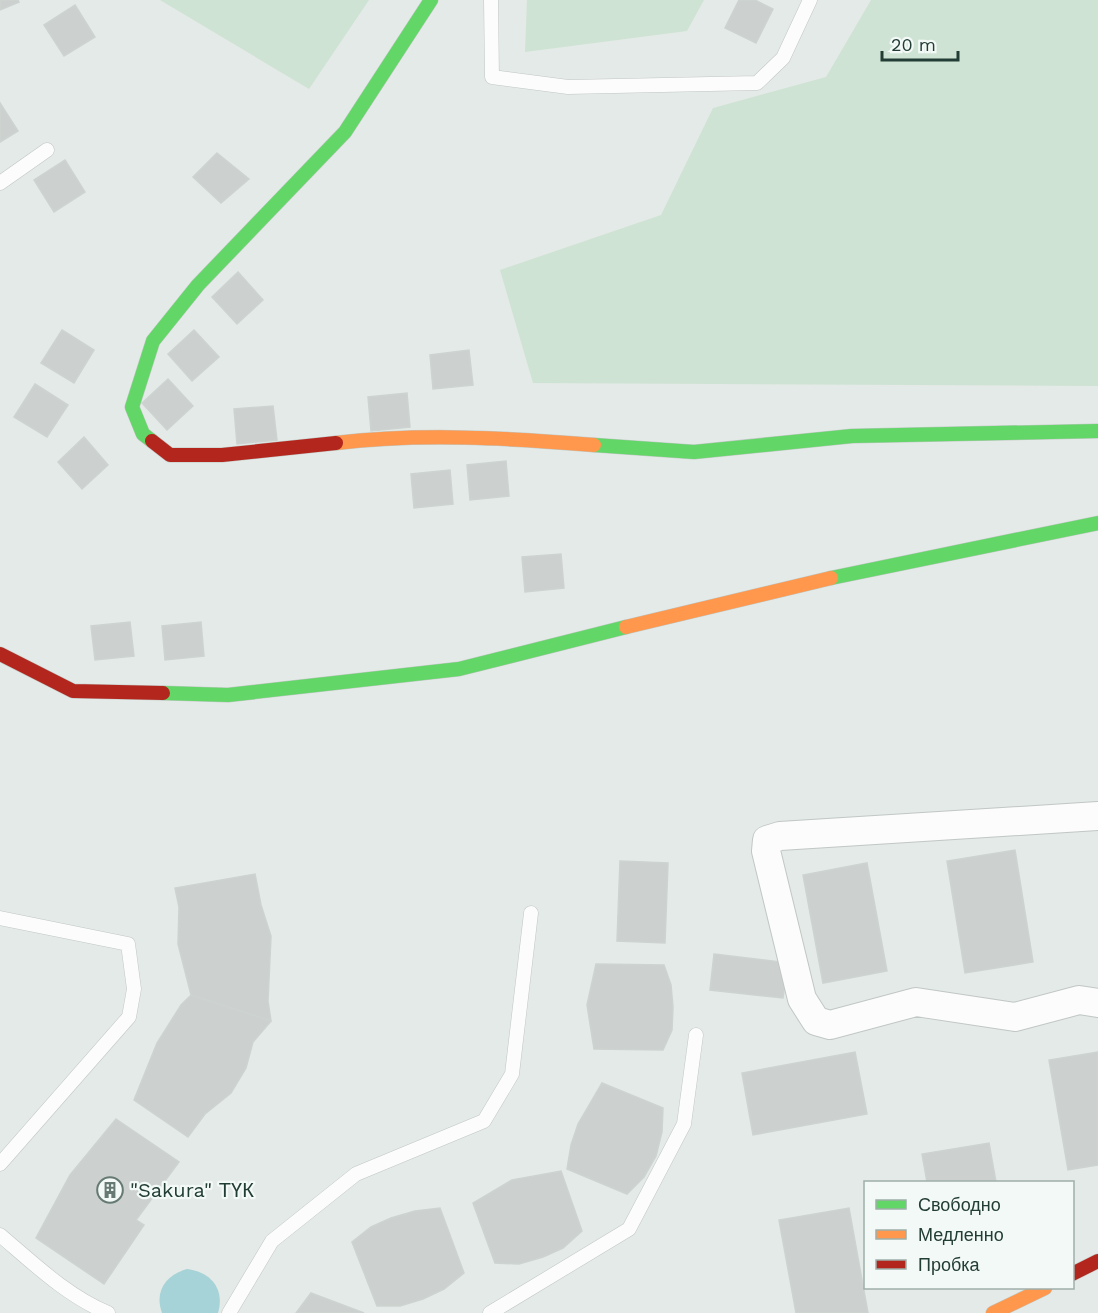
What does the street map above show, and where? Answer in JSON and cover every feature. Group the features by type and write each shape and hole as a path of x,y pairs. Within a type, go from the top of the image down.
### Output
{"street":[{"path":"431,0 345,132 198,285 153,341 132,407 143,434 170,454 222,455 377,438 547,441 694,452 852,436 1098,431"},
{"path":"0,654 73,691 228,695 459,669 795,585 1098,523"},
{"path":"1098,816 780,836 767,840 766,851 802,999 816,1021 830,1025 916,1002 1015,1017 1079,1000 1098,1003"},
{"path":"1074,1273 1098,1261"},
{"path":"993,1313 1041,1289"}],"lane":[{"path":"491,0 492,77 568,87 757,83 783,58 810,0"},
{"path":"0,183 47,150"},
{"path":"229,1313 272,1241 356,1174 484,1121 512,1074 531,913"},
{"path":"0,918 128,944 134,989 129,1017 0,1164"},
{"path":"490,1313 629,1229 684,1124 696,1035"},
{"path":"0,1235 53,1278 95,1308 108,1313"}],"green space":[{"path":"160,0 369,0 309,89"},
{"path":"527,0 704,0 687,31 525,52"},
{"path":"871,0 1098,0 1098,386 533,383 500,270 661,215 713,108 826,77"}],"water":[{"path":"187,1269 203,1274 214,1283 219,1296 218,1313 162,1313 160,1298 164,1285 173,1275"}],"building":[{"path":"0,0 18,0 19,2 0,10"},
{"path":"739,0 755,0 773,9 756,43 725,28"},
{"path":"75,5 95,37 64,56 44,25"},
{"path":"0,103 18,131 0,142"},
{"path":"217,153 249,179 221,203 193,177"},
{"path":"65,160 85,192 54,212 34,180"},
{"path":"238,272 263,300 237,324 212,297"},
{"path":"62,330 94,350 74,383 41,363"},
{"path":"194,330 219,357 192,381 168,354"},
{"path":"469,350 473,385 433,389 430,355"},
{"path":"168,379 193,406 167,430 142,403"},
{"path":"35,384 68,405 47,437 14,417"},
{"path":"407,393 410,427 371,431 368,397"},
{"path":"273,406 277,440 237,444 234,409"},
{"path":"84,437 108,465 82,489 58,462"},
{"path":"506,461 509,496 470,500 467,465"},
{"path":"450,470 453,504 414,508 411,474"},
{"path":"561,554 564,588 525,592 522,557"},
{"path":"130,622 134,656 95,660 91,626"},
{"path":"201,622 204,656 165,660 162,626"},
{"path":"1015,850 1033,962 965,973 947,861"},
{"path":"620,861 668,863 665,943 617,941"},
{"path":"867,863 887,971 823,983 803,875"},
{"path":"255,874 261,905 271,936 268,1001 271,1021 191,995 178,944 179,907 175,888"},
{"path":"714,954 788,963 783,998 710,990"},
{"path":"596,964 664,965 671,985 673,1007 672,1030 663,1050 594,1049 587,1005"},
{"path":"191,995 271,1021 253,1042 246,1068 231,1093 205,1114 188,1137 134,1100 157,1043 181,1005"},
{"path":"855,1052 867,1114 753,1135 742,1073"},
{"path":"1098,1052 1098,1165 1068,1170 1049,1060"},
{"path":"602,1083 663,1108 662,1132 656,1156 644,1177 627,1194 567,1169 571,1145 578,1124"},
{"name":"\"Sakura\" ТҮК","path":"116,1119 179,1162 136,1220 144,1225 104,1284 36,1238 70,1175"},
{"path":"989,1143 996,1181 927,1181 922,1154"},
{"path":"561,1171 582,1231 563,1248 543,1257 519,1264 495,1263 473,1203 512,1180"},
{"path":"440,1208 464,1273 444,1289 423,1299 400,1306 377,1306 352,1242 371,1227 391,1218 415,1211"},
{"path":"849,1208 868,1313 796,1313 779,1220"},
{"path":"311,1293 364,1313 296,1313"}],"traffic: fast":[{"path":"152,441 143,434 132,407 153,341 198,285 345,132 431,0"},
{"path":"594,445 694,452 852,436 1098,431"},
{"path":"831,578 1098,523"},
{"path":"163,693 228,695 459,669 626,627"}],"traffic: slow":[{"path":"336,443 432,437 530,440 594,445"},
{"path":"626,627 831,578"},
{"path":"993,1313 1043,1289"}],"traffic: jam":[{"path":"152,441 170,455 222,455 336,443"},
{"path":"0,654 73,691 163,693"},
{"path":"1074,1273 1098,1261"}],"place":[{"name":"\"Sakura\" ТҮК","path":"110,1190"}]}
